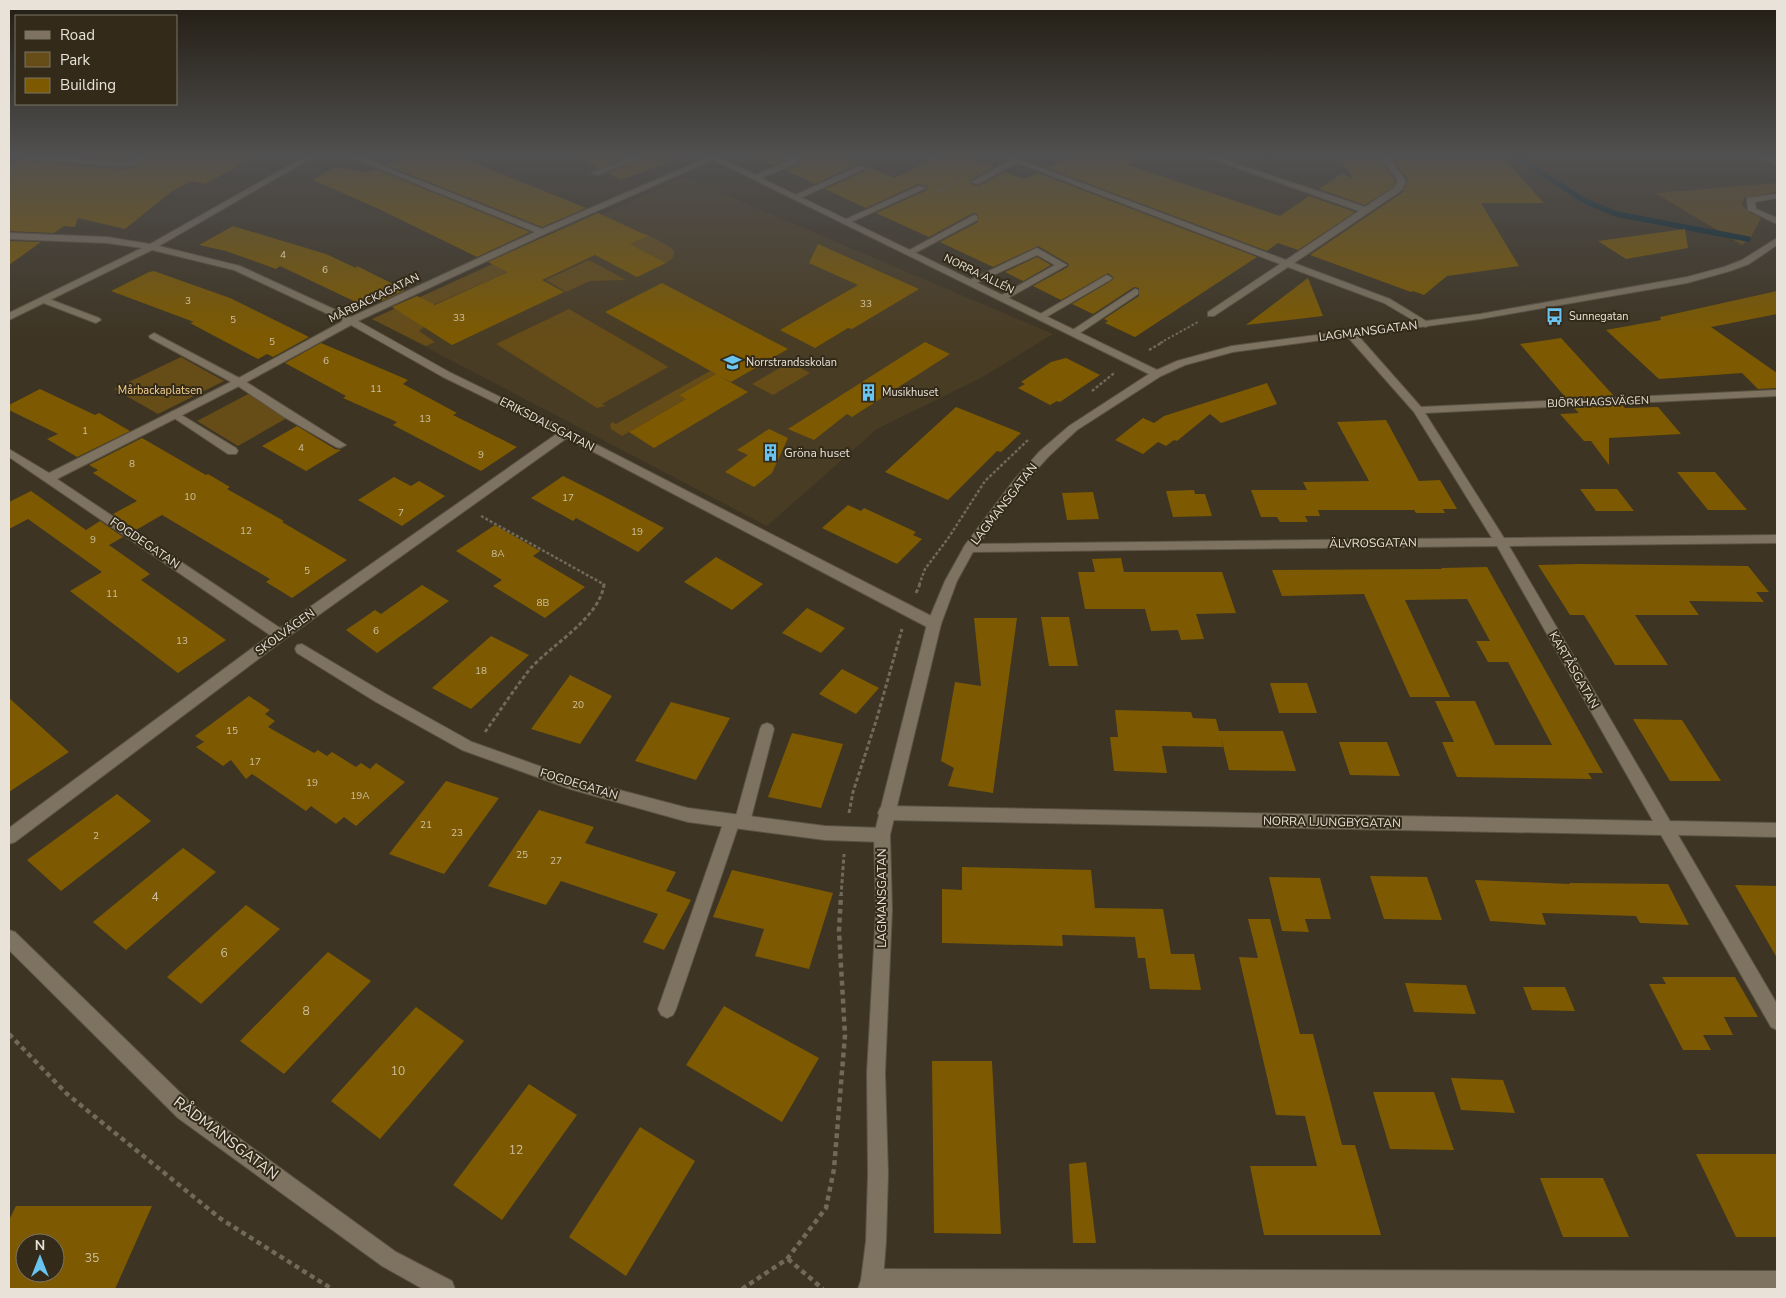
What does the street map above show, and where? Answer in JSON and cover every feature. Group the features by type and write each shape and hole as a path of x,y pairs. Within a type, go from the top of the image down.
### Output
{"street":[{"path":"9,317 151,247 204,217"},
{"path":"503,217 542,232"},
{"name":"MÅRBACKAGATAN","path":"49,478 239,382 351,321 577,217"},
{"name":"NORRA ALLÉN","path":"837,217 1157,374"},
{"path":"846,221 856,217"},
{"path":"1162,217 1387,302 1426,324"},
{"path":"1211,314 1359,217"},
{"path":"910,252 974,218"},
{"name":"ERIKSDALSGATAN","path":"9,236 107,240 151,247 237,268 351,321 447,374 566,433 934,624"},
{"name":"LAGMANSGATAN","path":"871,1285 876,1241 878,1183 876,1073 884,910 882,835 886,813 934,624 951,581 969,548 1018,483 1044,454 1073,428 1157,374 1208,354 1532,309 1686,280 1755,258 1777,241"},
{"path":"971,282 1037,251 1062,265 1003,298"},
{"path":"1040,317 1107,278"},
{"path":"1073,333 1135,292"},
{"path":"44,300 96,320"},
{"name":"KARTÅSGATAN","path":"1350,333 1418,410 1500,541 1777,1021"},
{"path":"154,336 239,382 288,415 340,445"},
{"name":"BJÖRKHAGSVÄGEN","path":"1418,410 1777,393"},
{"name":"SKOLVÄGEN","path":"9,837 280,635 566,433"},
{"name":"FOGDEGATAN","path":"9,452 280,635"},
{"name":"ÄLVROSGATAN","path":"969,548 1500,541 1777,540"},
{"name":"FOGDEGATAN","path":"302,649 381,698 473,749 570,783 688,815 825,833 882,835"},
{"path":"667,1009 737,821 767,729"},
{"name":"NORRA LJUNGBYGATAN","path":"886,813 1777,830"},
{"name":"RÅDMANSGATAN","path":"9,938 185,1111 390,1259 444,1289"},
{"path":"871,1285 1777,1282"}],"lane":[{"path":"175,414 232,451"}],"path":[{"path":"1147,351 1211,314"},
{"path":"463,506 605,584 602,598 588,616 537,661 473,749"},
{"path":"9,1034 67,1094 221,1219 332,1289"},
{"path":"787,1259 823,1289"}],"shaded area":[{"name":"Norrstrandsskolan","path":"597,217 777,217 1053,334 981,378 877,429 767,526 372,319"}],"green space":[{"path":"1694,217 1761,218 1751,237 1742,245"},
{"path":"571,228 510,271 408,316 424,327 419,331 435,342 426,346 372,319"},
{"path":"646,234 670,247 674,251 673,258 666,263 627,243"},
{"path":"589,260 626,280 590,281 566,292 546,280"},
{"path":"569,309 668,367 602,404 606,406 597,408 496,344"},
{"name":"Mårbackaplatsen","path":"181,357 224,381 158,414 114,389"},
{"path":"790,362 810,373 773,395 752,384"},
{"path":"710,371 716,374 680,394 686,399 622,436 611,429 610,425 612,422 616,424"},
{"name":"Mårbackaplatsen","path":"250,393 287,418 238,446 197,421"}],"building":[{"path":"9,217 140,217 125,229 78,218 75,227 64,226 54,233 9,231"},
{"path":"394,217 492,217 530,232 477,257"},
{"path":"516,217 566,217 542,227"},
{"path":"590,217 606,217 648,236 630,244 666,263 637,277 595,255 542,280 564,292 452,345 392,307 417,296 435,305 508,272 488,262"},
{"path":"884,217 966,217 929,237"},
{"path":"978,217 1152,217 1257,257 1135,337 1105,323 1108,321 1104,319 1139,296 1139,288 1134,287 1093,314 1072,304 1111,281 1114,278 1108,273 1061,300 1033,286 1068,267 1069,264 1038,246 993,267 940,242 978,222"},
{"path":"1176,217 1348,217 1298,250 1278,243 1267,251"},
{"path":"1367,217 1489,217 1519,266 1447,276 1424,295 1310,255"},
{"path":"233,226 326,254 356,268 357,266 405,290 382,301 376,297 360,304 280,266 276,269 226,251 199,245"},
{"path":"1685,229 1688,248 1626,259 1598,241"},
{"path":"9,241 41,242 9,265"},
{"path":"818,244 919,289 852,329 848,328 815,348 780,330 858,285 809,263"},
{"path":"1037,257 1051,265 1023,281 1005,272"},
{"path":"154,271 230,298 309,337 273,357 267,354 258,359 190,323 194,322 111,291"},
{"path":"1308,278 1323,316 1246,325"},
{"path":"662,283 788,349 731,382 719,376 748,392 654,448 629,432 686,399 679,395 716,374 605,312"},
{"path":"1777,291 1777,314 1711,327 1777,373 1777,388 1758,389 1742,373 1659,379 1606,330 1661,320 1660,317"},
{"path":"1561,338 1614,396 1566,398 1520,344"},
{"path":"925,342 950,354 852,417 847,414 814,440 788,429"},
{"path":"321,343 408,380 403,384 457,413 453,415 517,447 481,471 393,425 397,422 343,398 346,396 285,363"},
{"path":"1066,358 1100,375 1060,402 1057,401 1050,405 1018,388 1025,384 1021,382 1051,362"},
{"path":"1267,383 1277,404 1221,423 1210,414 1177,441 1174,440 1166,446 1158,442 1143,454 1115,440 1143,418 1154,423 1164,416"},
{"path":"40,389 95,415 99,413 130,431 77,457 47,439 58,434 9,410 9,405"},
{"path":"1622,405 1625,408 1658,407 1681,434 1609,438 1609,465 1591,441 1584,441 1560,414 1579,413 1574,408"},
{"path":"956,407 1021,433 1001,452 997,451 948,500 885,472"},
{"path":"1386,420 1419,481 1440,480 1457,509 1443,509 1445,513 1416,513 1414,510 1318,510 1320,516 1305,516 1308,522 1280,522 1277,517 1261,517 1251,490 1307,490 1303,482 1369,481 1337,422"},
{"path":"297,426 335,449 341,450 306,471 262,446"},
{"name":"Gröna huset","path":"769,429 788,438 772,473 754,487 725,472 748,455 737,450"},
{"path":"142,438 230,487 227,489 347,560 292,598 266,582 270,579 162,515 136,530 113,514 137,501 93,473 98,470 89,465"},
{"path":"1677,472 1715,472 1747,510 1708,510"},
{"path":"563,476 664,528 638,552 576,518 573,521 531,498"},
{"path":"394,477 411,486 419,481 445,496 402,526 358,500"},
{"path":"1580,489 1617,489 1634,511 1596,511"},
{"path":"1194,490 1195,494 1205,494 1212,516 1173,517 1166,491"},
{"path":"31,491 86,530 100,521 123,537 109,545 150,574 141,580 226,640 178,673 70,591 102,572 28,519 9,529 9,502"},
{"path":"1093,492 1099,519 1067,520 1062,493"},
{"path":"848,505 861,511 864,508 916,532 913,535 922,539 897,564 822,528"},
{"path":"495,525 540,551 533,556 585,587 545,618 493,586 502,580 456,551"},
{"path":"716,557 763,584 732,610 684,582"},
{"path":"1121,558 1124,572 1222,572 1236,613 1196,614 1204,639 1181,640 1178,630 1151,631 1145,609 1085,609 1078,572 1095,572 1092,559"},
{"path":"1538,565 1748,566 1769,592 1756,592 1764,602 1689,601 1699,615 1635,615 1668,665 1615,665 1584,615 1570,615"},
{"path":"1487,567 1603,773 1588,773 1592,779 1457,777 1442,742 1454,742 1435,701 1475,701 1495,745 1552,745 1508,662 1488,662 1476,641 1490,641 1467,599 1405,600 1450,697 1410,697 1364,594 1282,596 1272,570"},
{"path":"422,585 449,601 377,653 346,630 375,610 381,614"},
{"path":"807,608 845,628 821,653 782,633"},
{"path":"1041,617 1069,617 1078,666 1049,666"},
{"path":"974,618 1017,618 993,793 948,786 954,768 941,761 955,682 981,686"},
{"path":"491,636 529,655 471,709 432,688"},
{"path":"842,669 879,688 856,714 819,694"},
{"path":"570,675 612,696 580,744 531,729"},
{"path":"1270,683 1307,683 1317,713 1279,713"},
{"path":"249,696 270,710 265,714 275,721 268,727 314,753 318,750 327,756 332,752 356,767 361,763 370,769 376,763 405,782 356,826 344,817 336,824 311,806 306,811 252,774 246,779 231,760 223,766 196,747 204,742 195,736"},
{"path":"9,698 69,752 9,792"},
{"path":"671,702 730,718 696,780 635,761"},
{"path":"1115,710 1191,712 1193,718 1216,719 1219,731 1283,731 1296,771 1229,770 1221,737 1223,747 1162,746 1167,773 1114,771 1110,737 1118,737"},
{"path":"1633,719 1682,720 1721,781 1670,781"},
{"path":"792,733 843,744 821,808 768,797"},
{"path":"1339,742 1387,742 1400,776 1350,775"},
{"path":"446,781 499,798 444,874 389,854"},
{"path":"117,794 151,821 61,891 27,860"},
{"path":"539,810 594,827 585,843 676,872 666,891 691,900 664,950 643,942 658,914 561,881 546,905 488,886"},
{"path":"183,848 216,872 126,950 93,922"},
{"path":"962,867 1091,870 1095,908 1163,909 1171,954 1194,954 1201,990 1150,989 1145,958 1138,958 1135,937 1062,935 1063,946 942,943 942,889 962,890"},
{"path":"732,870 833,893 809,969 755,956 764,929 713,917"},
{"path":"1370,876 1427,877 1442,920 1384,919"},
{"path":"1269,877 1320,878 1331,919 1305,919 1309,932 1282,931"},
{"path":"1475,880 1570,884 1668,884 1689,925 1640,923 1636,916 1542,913 1546,925 1490,921"},
{"path":"1735,885 1777,886 1777,958"},
{"path":"246,905 280,929 201,1004 167,977"},
{"path":"1248,919 1270,919 1300,1034 1313,1034 1342,1145 1355,1145 1381,1235 1264,1235 1250,1166 1317,1166 1305,1116 1276,1115 1239,957 1258,958"},
{"path":"328,952 371,981 284,1074 240,1041"},
{"path":"1662,977 1735,977 1758,1017 1724,1017 1733,1035 1703,1035 1711,1050 1683,1050 1649,984 1666,984"},
{"path":"1405,983 1466,985 1476,1014 1414,1012"},
{"path":"1523,987 1565,987 1575,1011 1532,1010"},
{"path":"724,1006 819,1058 782,1122 686,1065"},
{"path":"416,1007 464,1041 380,1139 331,1101"},
{"path":"932,1061 992,1061 1001,1234 934,1233"},
{"path":"1451,1078 1503,1080 1515,1113 1461,1110"},
{"path":"529,1084 577,1115 502,1220 453,1185"},
{"path":"1373,1092 1434,1092 1454,1150 1390,1149"},
{"path":"640,1127 695,1161 626,1276 569,1237"},
{"path":"1696,1154 1777,1154 1777,1237 1736,1237"},
{"path":"1086,1162 1096,1243 1073,1243 1069,1164"},
{"path":"1540,1178 1603,1178 1629,1237 1563,1237"},
{"path":"16,1206 152,1206 115,1289 9,1289 9,1220"}],"waterway":[{"path":"1630,217 1748,239"}],"place":[{"name":"Sunnegatan","path":"1555,316"},
{"name":"Norrstrandsskolan","path":"732,362"},
{"name":"Musikhuset","path":"868,392"},
{"name":"Gröna huset","path":"770,453"}]}
